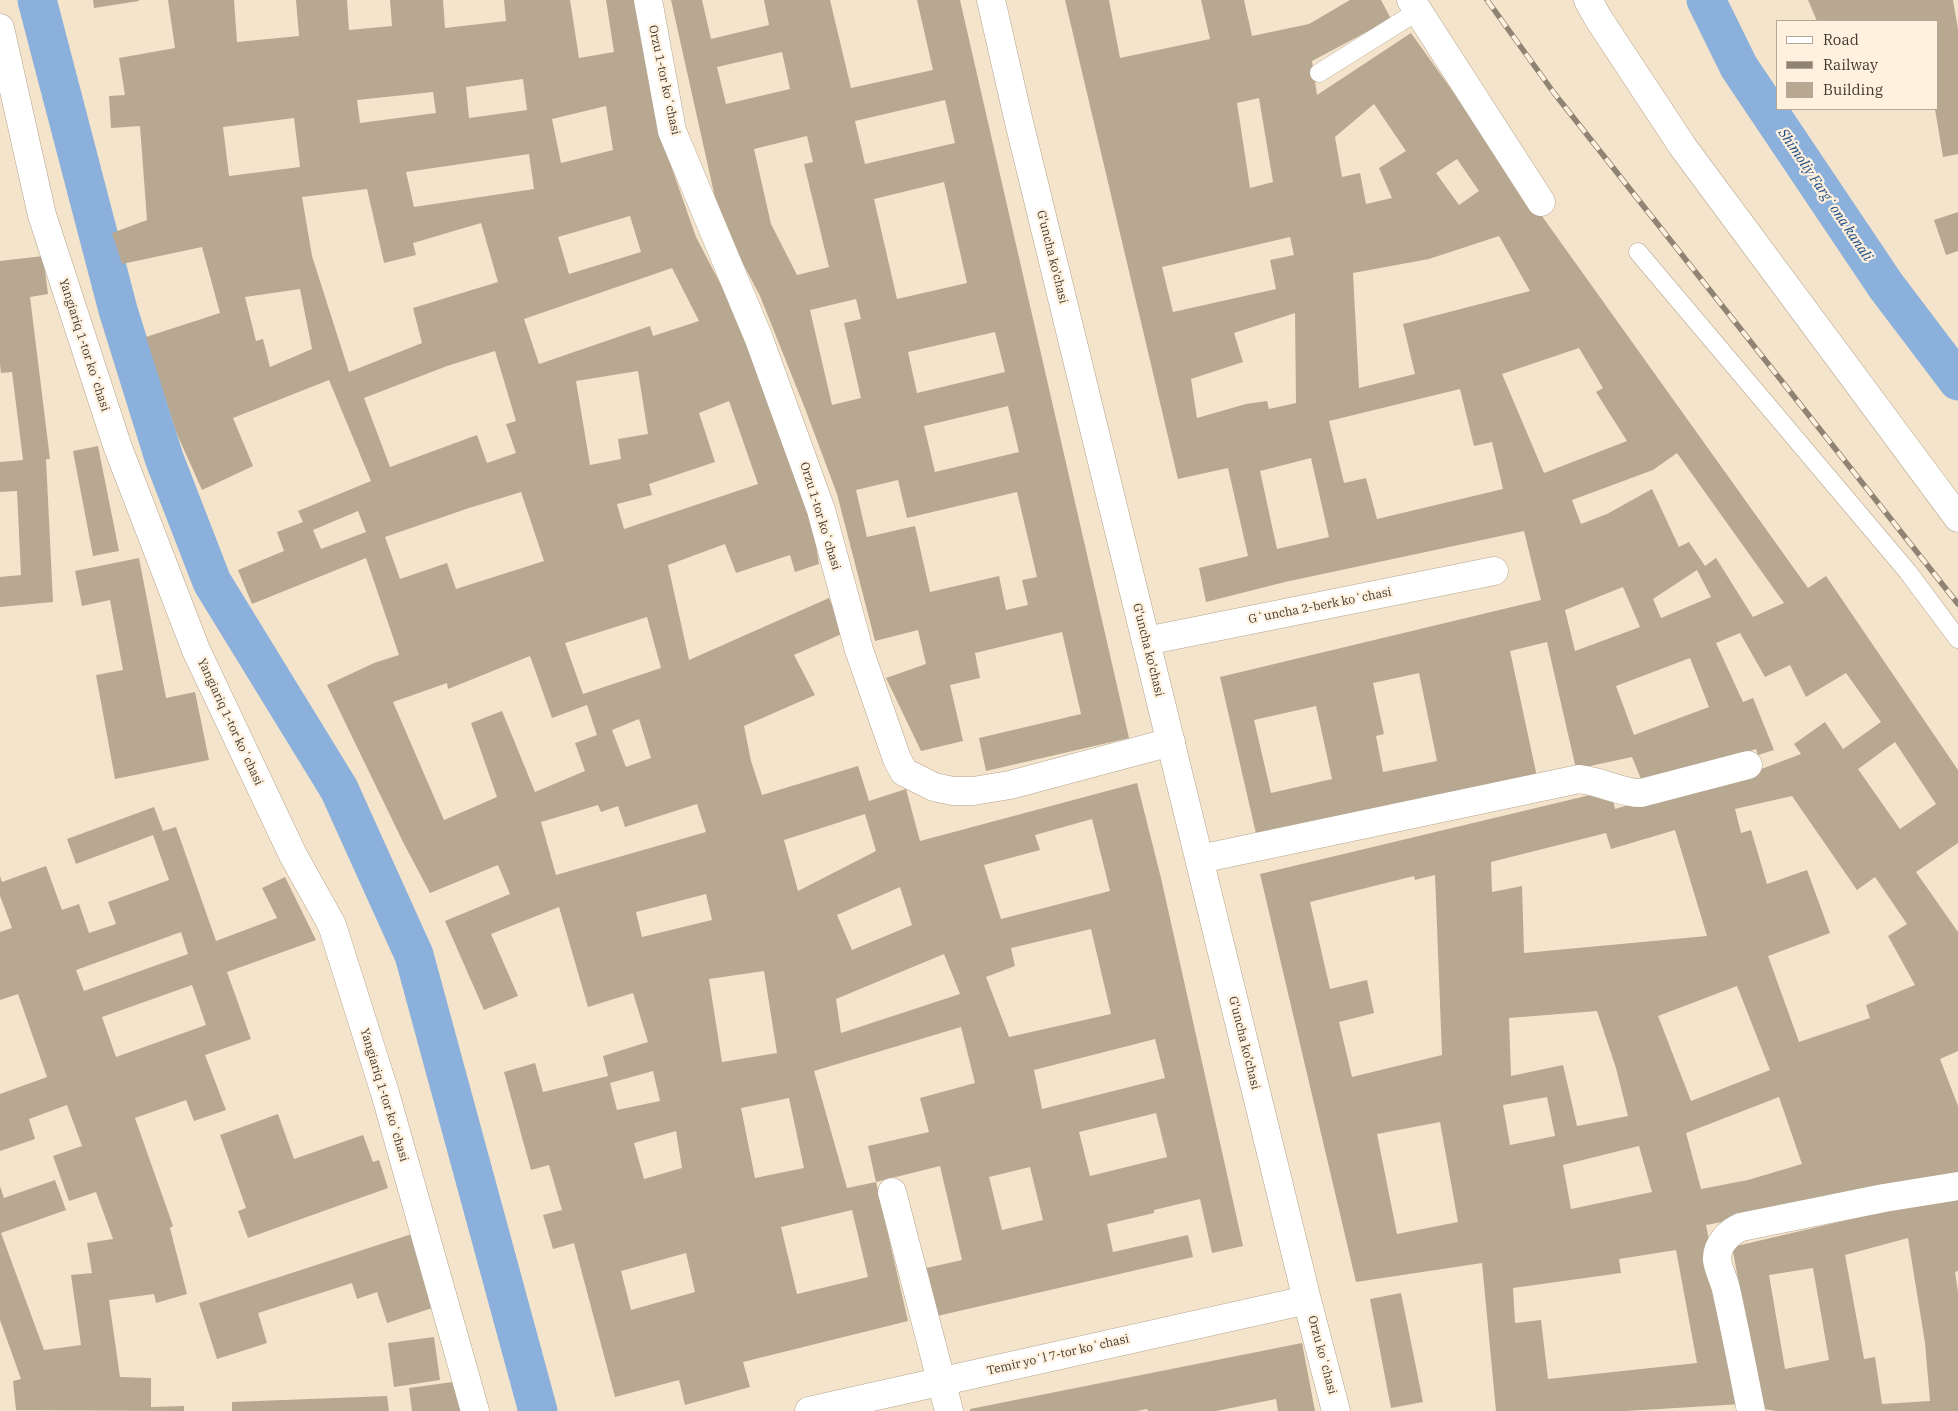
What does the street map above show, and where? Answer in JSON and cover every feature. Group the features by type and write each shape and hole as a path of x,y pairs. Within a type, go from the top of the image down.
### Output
{"street":[{"name":"Orzu 1-tor koʻchasi","path":"648,0 672,131 759,338 821,510 859,650 897,759 904,772 934,787 953,791 973,791 1010,785 1170,742"},
{"name":"G'uncha ko'chasi","path":"991,0 1018,118 1307,1300"},
{"path":"1588,0 1684,147 1958,518"},
{"path":"1414,6 1541,202"},
{"name":"Yangiariq 1-tor koʻchasi","path":"0,28 42,215 117,445 196,650 293,855 332,925 385,1094 475,1411"},
{"name":"Gʻuncha 2-berk koʻchasi","path":"1146,641 1494,571"},
{"path":"1200,860 1579,779 1614,787 1626,793 1641,794 1748,765"},
{"path":"1751,1411 1726,1286 1717,1259 1719,1248 1725,1239 1733,1231 1741,1227 1884,1198 1958,1186"},
{"path":"892,1192 949,1411"},
{"name":"Temir yoʻl 7-tor koʻchasi","path":"810,1411 1307,1300"},
{"name":"Orzu koʻchasi","path":"1307,1300 1336,1411"}],"lane":[{"path":"1320,73 1414,6"},
{"path":"1638,252 1908,572 1958,639"}],"building":[{"path":"93,0 139,0 139,1 94,8"},
{"path":"168,0 234,0 237,42 299,36 296,0 347,0 349,30 392,26 390,0 443,0 445,28 506,21 504,0 570,0 579,58 614,52 606,0 636,0 661,137 696,237 749,339 811,513 819,564 795,572 790,555 736,573 725,544 668,565 689,660 829,598 844,633 794,655 815,695 744,726 751,761 762,795 858,766 869,801 906,789 920,841 1137,783 1161,878 1243,1246 1212,1253 1200,1199 1154,1210 1154,1213 1107,1224 1113,1252 1188,1235 1193,1257 933,1317 922,1269 962,1260 940,1166 876,1182 908,1321 743,1362 750,1387 685,1405 679,1380 615,1397 574,1243 553,1249 543,1215 562,1210 549,1165 531,1170 504,1072 535,1063 543,1092 608,1076 603,1056 648,1042 633,993 588,1007 559,907 491,934 518,996 484,1010 445,921 510,894 498,865 430,893 403,842 327,685 374,663 399,655 366,558 252,604 238,570 284,551 277,532 303,522 298,511 371,481 329,380 233,418 253,466 202,490 177,434 146,337 220,313 202,247 122,264 112,233 147,220 140,126 111,128 109,96 125,95 119,58 175,48","holes":["523,79 527,110 469,118 466,87","433,92 436,113 360,123 357,100","606,106 613,150 561,163 552,119","294,118 300,167 229,176 223,127","529,154 534,189 414,207 406,172","367,189 384,263 416,255 413,243 481,223 498,282 413,308 422,343 349,372 312,256 302,197","630,216 641,252 569,274 558,237","672,268 699,321 653,336 650,326 539,364 524,319","300,289 312,349 270,367 263,339 256,341 245,297","495,351 516,421 506,424 516,453 487,463 477,435 390,467 364,398 447,366","638,371 648,434 618,439 621,459 590,465 576,381","729,401 758,484 624,529 617,504 652,495 649,484 715,462 699,413","521,492 544,561 456,589 447,563 400,579 385,537","358,511 366,532 321,549 313,530","647,617 661,668 583,694 565,643","530,656 552,718 587,705 597,735 575,743 585,771 535,792 502,711 471,723 497,797 444,820 393,702 447,683 448,689","639,719 651,758 626,767 612,730","697,804 706,832 556,875 541,822 598,805 601,812 618,806 625,827","865,814 876,851 798,891 784,840","1092,819 1110,891 1001,919 984,865 1040,850 1035,835","900,887 912,925 852,950 837,915","706,894 712,920 642,937 636,912","1091,929 1111,1014 1009,1037 986,977 1015,966 1011,948","944,954 960,994 841,1033 836,999","764,971 777,1053 722,1062 709,979","961,1027 975,1083 920,1098 929,1132 868,1146 876,1182 847,1188 814,1071","1155,1039 1165,1078 1042,1109 1034,1070","653,1071 660,1101 617,1110 610,1083","789,1098 804,1168 755,1178 741,1108","1156,1113 1167,1157 1090,1176 1079,1132","676,1131 682,1168 644,1179 634,1143","1030,1167 1043,1220 1002,1230 989,1177","852,1210 868,1277 797,1294 781,1227","686,1253 695,1292 631,1310 621,1271"]},
{"path":"671,0 702,0 711,39 769,25 764,0 830,0 851,88 933,70 917,0 960,0 1129,738 986,771 979,738 1081,714 1062,632 975,653 980,678 950,685 963,741 921,751 886,678 926,664 918,630 875,641 837,494 760,296 720,220","holes":["782,52 790,89 726,104 717,67","945,100 955,143 865,164 855,121","807,136 813,162 804,164 829,267 797,275 771,224 754,149","944,182 967,283 897,299 874,199","856,299 861,319 844,323 861,398 832,405 810,310","995,332 1005,372 917,393 908,352","1008,406 1019,452 935,472 924,426","898,480 907,518 1017,492 1037,577 1022,580 1028,605 1006,610 999,576 930,592 915,526 867,537 856,490"]},
{"path":"1065,0 1109,0 1120,58 1210,39 1201,0 1244,0 1252,36 1309,24 1350,0 1381,0 1391,19 1312,61 1317,95 1411,33 1808,588 1826,576 1958,770 1958,843 1916,872 1958,932 1958,1051 1940,1059 1958,1106 1958,1178 1706,1225 1742,1404 1626,1411 1496,1411 1482,1263 1356,1282 1260,874 1611,790 1615,809 1702,783 1764,768 1801,754 1794,744 1825,722 1843,749 1881,722 1846,673 1806,697 1790,665 1765,677 1740,633 1716,643 1743,702 1753,698 1774,750 1758,755 1756,749 1643,784 1632,757 1576,769 1547,642 1510,651 1537,777 1257,838 1220,677 1541,600 1524,531 1285,582 1206,602 1199,568 1248,556 1228,468 1178,479","holes":["1259,98 1273,182 1250,188 1237,103","1374,104 1406,151 1379,168 1392,198 1366,204 1360,173 1342,177 1335,137","1457,159 1479,191 1459,205 1436,173","1499,236 1530,291 1403,324 1415,374 1359,388 1353,273 1429,259","1290,237 1294,255 1270,260 1276,289 1173,312 1162,267","1295,313 1296,403 1269,409 1267,401 1246,404 1197,418 1191,379 1243,362 1234,333","1579,348 1603,388 1596,392 1627,441 1544,473 1502,374","1460,389 1474,446 1492,442 1503,489 1377,519 1366,478 1344,483 1329,421","1677,453 1784,603 1753,617 1716,558 1705,566 1689,542 1679,547 1652,489 1607,514 1581,524 1572,500 1653,470","1311,458 1329,537 1277,549 1260,471","1697,570 1711,597 1661,618 1653,599","1623,587 1640,627 1575,651 1565,610","1690,658 1709,707 1634,735 1616,686","1419,673 1437,761 1383,772 1376,736 1384,734 1373,683","1316,706 1332,779 1271,793 1254,720","1895,742 1936,804 1900,829 1858,769","1792,796 1857,890 1875,877 1907,924 1888,936 1915,985 1866,1005 1870,1018 1799,1042 1768,956 1830,933 1807,870 1767,884 1751,830 1741,833 1735,809","1675,830 1707,936 1524,953 1522,886 1492,892 1491,862 1606,833 1611,849","1435,875 1442,1055 1352,1077 1339,1022 1374,1013 1367,980 1330,989 1310,902 1414,876 1415,880","1737,986 1770,1070 1691,1101 1658,1016","1597,1011 1616,1068 1628,1116 1577,1126 1563,1065 1511,1076 1509,1018","1547,1097 1555,1136 1510,1145 1503,1105","1779,1097 1802,1164 1748,1180 1701,1189 1686,1133","1440,1122 1458,1222 1397,1234 1377,1134","1639,1146 1652,1192 1571,1209 1563,1165","1676,1250 1697,1363 1548,1379 1541,1320 1515,1323 1513,1288 1621,1273 1619,1259"]},
{"path":"1808,0 1953,0 1958,29 1958,154 1943,157 1935,110 1938,110 1938,20 1817,20"},
{"path":"1958,212 1958,251 1946,255 1934,220"},
{"path":"43,256 48,294 30,297 50,459 46,459 53,602 0,607 0,577 21,575 17,491 0,492 0,462 23,460 12,372 1,373 0,261"},
{"path":"98,446 119,551 93,556 73,451"},
{"path":"139,558 166,698 195,692 209,760 115,779 96,675 123,670 110,600 82,606 75,571"},
{"path":"154,807 163,831 176,827 216,941 277,918 262,888 285,877 316,940 227,972 251,1039 205,1055 226,1110 194,1121 186,1100 135,1118 173,1226 170,1228 187,1294 156,1303 154,1294 109,1300 120,1377 151,1378 151,1407 184,1406 184,1411 16,1410 13,1381 21,1379 0,1320 0,1186 4,1198 55,1180 66,1210 1,1233 44,1350 81,1345 71,1275 92,1273 87,1243 113,1239 96,1192 69,1201 53,1156 82,1146 67,1105 29,1119 35,1139 0,1151 0,1094 47,1077 18,994 0,1000 0,932 12,928 0,896 0,876 2,882 46,866 62,910 79,904 89,933 116,924 108,902 169,880 153,835 76,864 67,839","holes":["181,932 188,954 84,991 76,970","192,985 206,1025 116,1057 102,1017"]},
{"path":"278,1114 294,1159 363,1135 373,1162 379,1160 388,1188 248,1238 238,1211 246,1208 220,1135"},
{"path":"1958,1196 1958,1271 1955,1272 1958,1292 1958,1411 1777,1411 1763,1409 1732,1247","holes":["1908,1238 1925,1343 1930,1401 1882,1404 1875,1357 1864,1359 1845,1255","1813,1268 1829,1360 1785,1369 1769,1275"]},
{"path":"418,1232 441,1305 387,1323 377,1292 357,1299 352,1283 258,1313 267,1343 217,1359 199,1303"},
{"path":"1401,1293 1423,1402 1391,1408 1370,1299"},
{"path":"434,1337 440,1380 394,1387 388,1343"},
{"path":"1302,1343 1315,1411 1278,1411 1276,1399 1216,1411 1148,1411 1147,1409 1137,1411 970,1411 970,1409"},
{"path":"460,1381 464,1411 412,1411 409,1388"},
{"path":"387,1396 389,1411 232,1411 232,1402"}],"waterway":[{"path":"37,0 118,310 164,458 212,582 339,789 414,955 538,1411"},
{"name":"Shimoliy Fargʻona kanali","path":"1706,0 1739,67 1886,286 1958,381"}],"railway":[{"path":"1487,0 1554,93 1958,604"}]}
